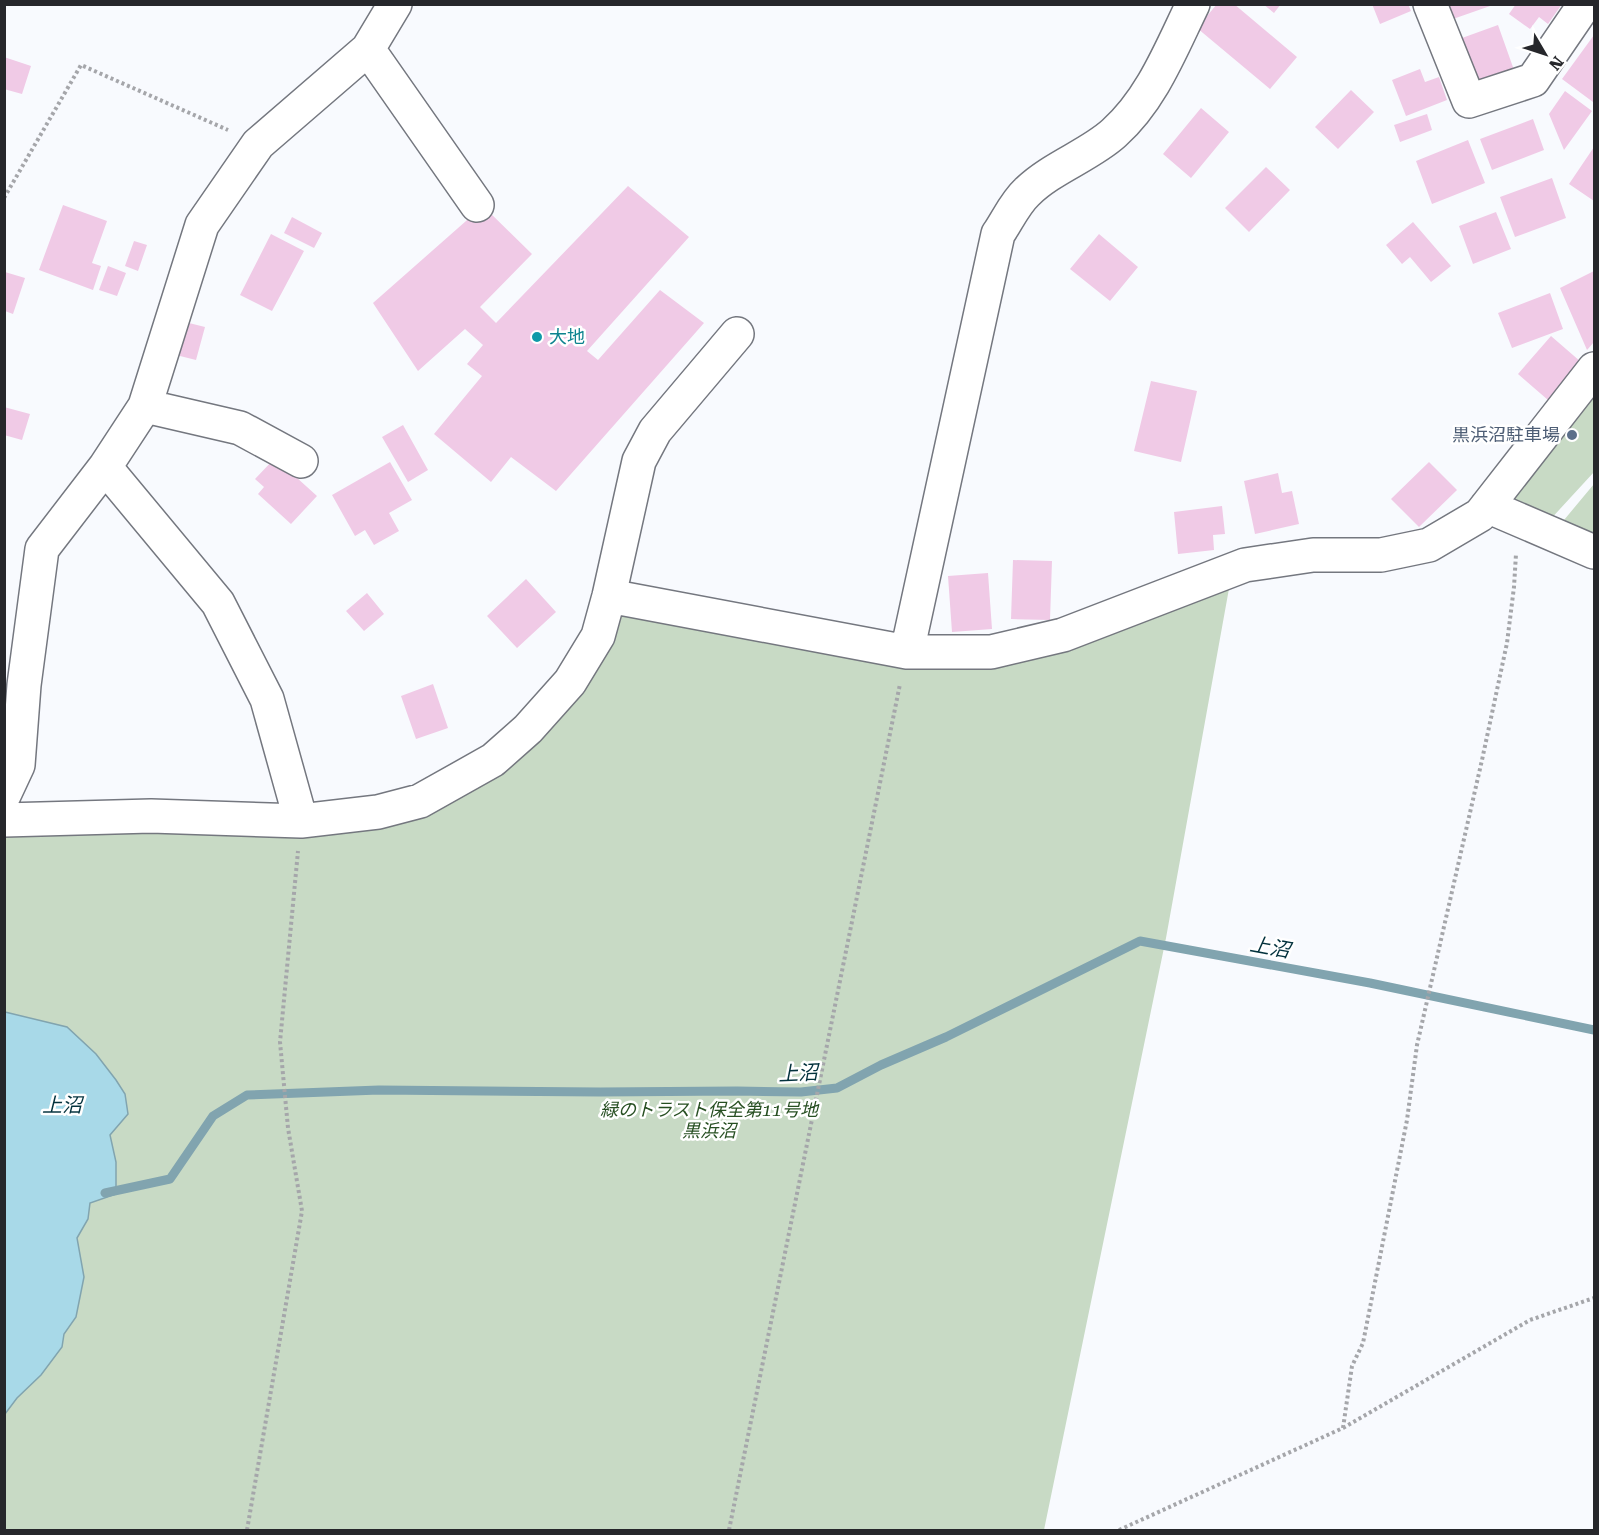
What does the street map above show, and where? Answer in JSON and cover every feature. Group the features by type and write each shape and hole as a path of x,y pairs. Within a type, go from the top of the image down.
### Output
{"street":[{"path":"4,795 18,765 24,685 42,549 105,467 145,406 202,225 258,144 368,49 395,4"},
{"path":"907,652 998,234 1026,192 1114,134 1141,104 1165,62 1193,4"},
{"path":"1430,4 1469,101 1533,80 1585,4"},
{"path":"368,49 477,205"},
{"path":"4,820 151,816 301,821 378,812 420,801 493,760 528,729 570,682 598,636 639,461 655,431 736,334"},
{"path":"609,596 907,652 991,652 1063,635 1245,565 1313,555 1381,555 1430,545 1480,515 1594,369"},
{"path":"145,406 240,428 302,461"},
{"path":"105,467 218,603 267,699 301,821"},
{"path":"1487,506 1594,552"}],"path":[{"path":"4,198 81,64 258,144"},
{"path":"1343,1428 1352,1366 1363,1343 1407,1120 1417,1046 1507,643 1514,587 1518,518"},
{"path":"729,1530 907,652"},
{"path":"247,1530 302,1211 288,1128 280,1042 301,821"},
{"path":"1119,1530 1343,1428 1530,1320 1594,1298"}],"green space":[{"name":"黒浜沼駐車場","path":"1594,379 1594,472 1548,522 1509,505"},
{"path":"1594,484 1594,542 1559,526"},
{"name":"緑のトラスト保全第11号地 黒浜沼","path":"1230,583 1166,938 1044,1530 5,1530 4,832 464,790 620,610 914,662"}],"water":[{"name":"上沼","path":"5,1012 67,1027 96,1054 116,1080 125,1094 128,1114 110,1135 116,1162 116,1194 90,1203 88,1219 77,1238 84,1277 76,1317 64,1334 62,1347 41,1375 17,1398 5,1414"}],"building":[{"path":"1217,4 1234,4 1297,57 1270,89 1197,28"},
{"path":"1263,4 1281,4 1274,13"},
{"path":"1372,4 1408,4 1411,11 1380,24"},
{"path":"1448,4 1493,4 1493,5 1453,19"},
{"path":"1516,4 1562,4 1548,24 1539,17 1530,29 1509,14"},
{"path":"1498,25 1514,70 1478,83 1462,38"},
{"path":"1594,35 1594,100 1593,102 1562,79"},
{"path":"4,57 31,66 22,94 4,89"},
{"path":"1420,69 1425,82 1439,77 1447,100 1406,116 1392,80"},
{"path":"1351,90 1374,112 1338,149 1315,127"},
{"path":"1565,91 1592,111 1564,150 1549,114"},
{"path":"1201,108 1229,132 1191,178 1163,154"},
{"path":"1427,114 1432,130 1400,142 1394,125"},
{"path":"1533,119 1544,150 1492,170 1480,139"},
{"path":"1468,140 1485,183 1432,204 1416,161"},
{"path":"1594,147 1594,201 1569,184"},
{"path":"1266,167 1290,190 1249,232 1225,208"},
{"path":"1552,178 1566,218 1515,237 1500,197"},
{"name":"大地","path":"628,186 689,237 587,351 598,360 660,290 704,323 556,491 511,457 491,482 434,434 482,376 467,364 483,345 465,329 418,371 373,303 483,206 532,254 480,307 496,323"},
{"path":"63,205 107,221 92,263 101,266 93,290 39,270"},
{"path":"1496,212 1511,249 1473,264 1459,226"},
{"path":"292,217 322,233 314,248 284,233"},
{"path":"1413,222 1451,266 1431,282 1410,257 1402,264 1386,245"},
{"path":"271,234 304,251 272,311 240,295"},
{"path":"1099,234 1138,267 1110,301 1070,269"},
{"path":"134,241 147,245 138,271 125,266"},
{"path":"108,266 126,273 117,296 99,290"},
{"path":"1594,271 1594,342 1587,350 1560,288"},
{"path":"5,272 25,278 13,314 5,311"},
{"path":"1550,293 1563,329 1512,348 1498,313"},
{"path":"185,322 205,327 196,360 176,355"},
{"path":"1551,336 1581,362 1548,400 1518,374"},
{"path":"1151,381 1197,391 1181,462 1134,451"},
{"path":"4,407 30,414 22,440 4,435"},
{"path":"403,425 428,470 408,482 382,437"},
{"path":"275,458 317,496 291,524 258,494 264,487 255,479"},
{"path":"390,462 412,500 389,513 399,531 374,545 365,530 355,536 332,495"},
{"path":"1429,462 1457,490 1419,527 1391,499"},
{"path":"1278,473 1282,493 1292,491 1299,524 1255,534 1244,481"},
{"path":"1222,506 1225,534 1213,535 1214,550 1178,554 1174,512"},
{"path":"1013,560 1052,561 1050,620 1011,619"},
{"path":"988,573 992,629 952,632 948,576"},
{"path":"526,579 556,612 517,648 487,616"},
{"path":"367,593 384,614 364,631 346,611"},
{"path":"433,684 448,728 416,739 401,696"}],"waterway":[{"name":"上沼","path":"105,1193 170,1179 213,1116 247,1095 379,1090 801,1092 837,1088 1140,941 1370,983 1594,1030"}],"place":[{"name":"大地","path":"537,337"},
{"name":"黒浜沼駐車場","path":"1572,435"}]}
